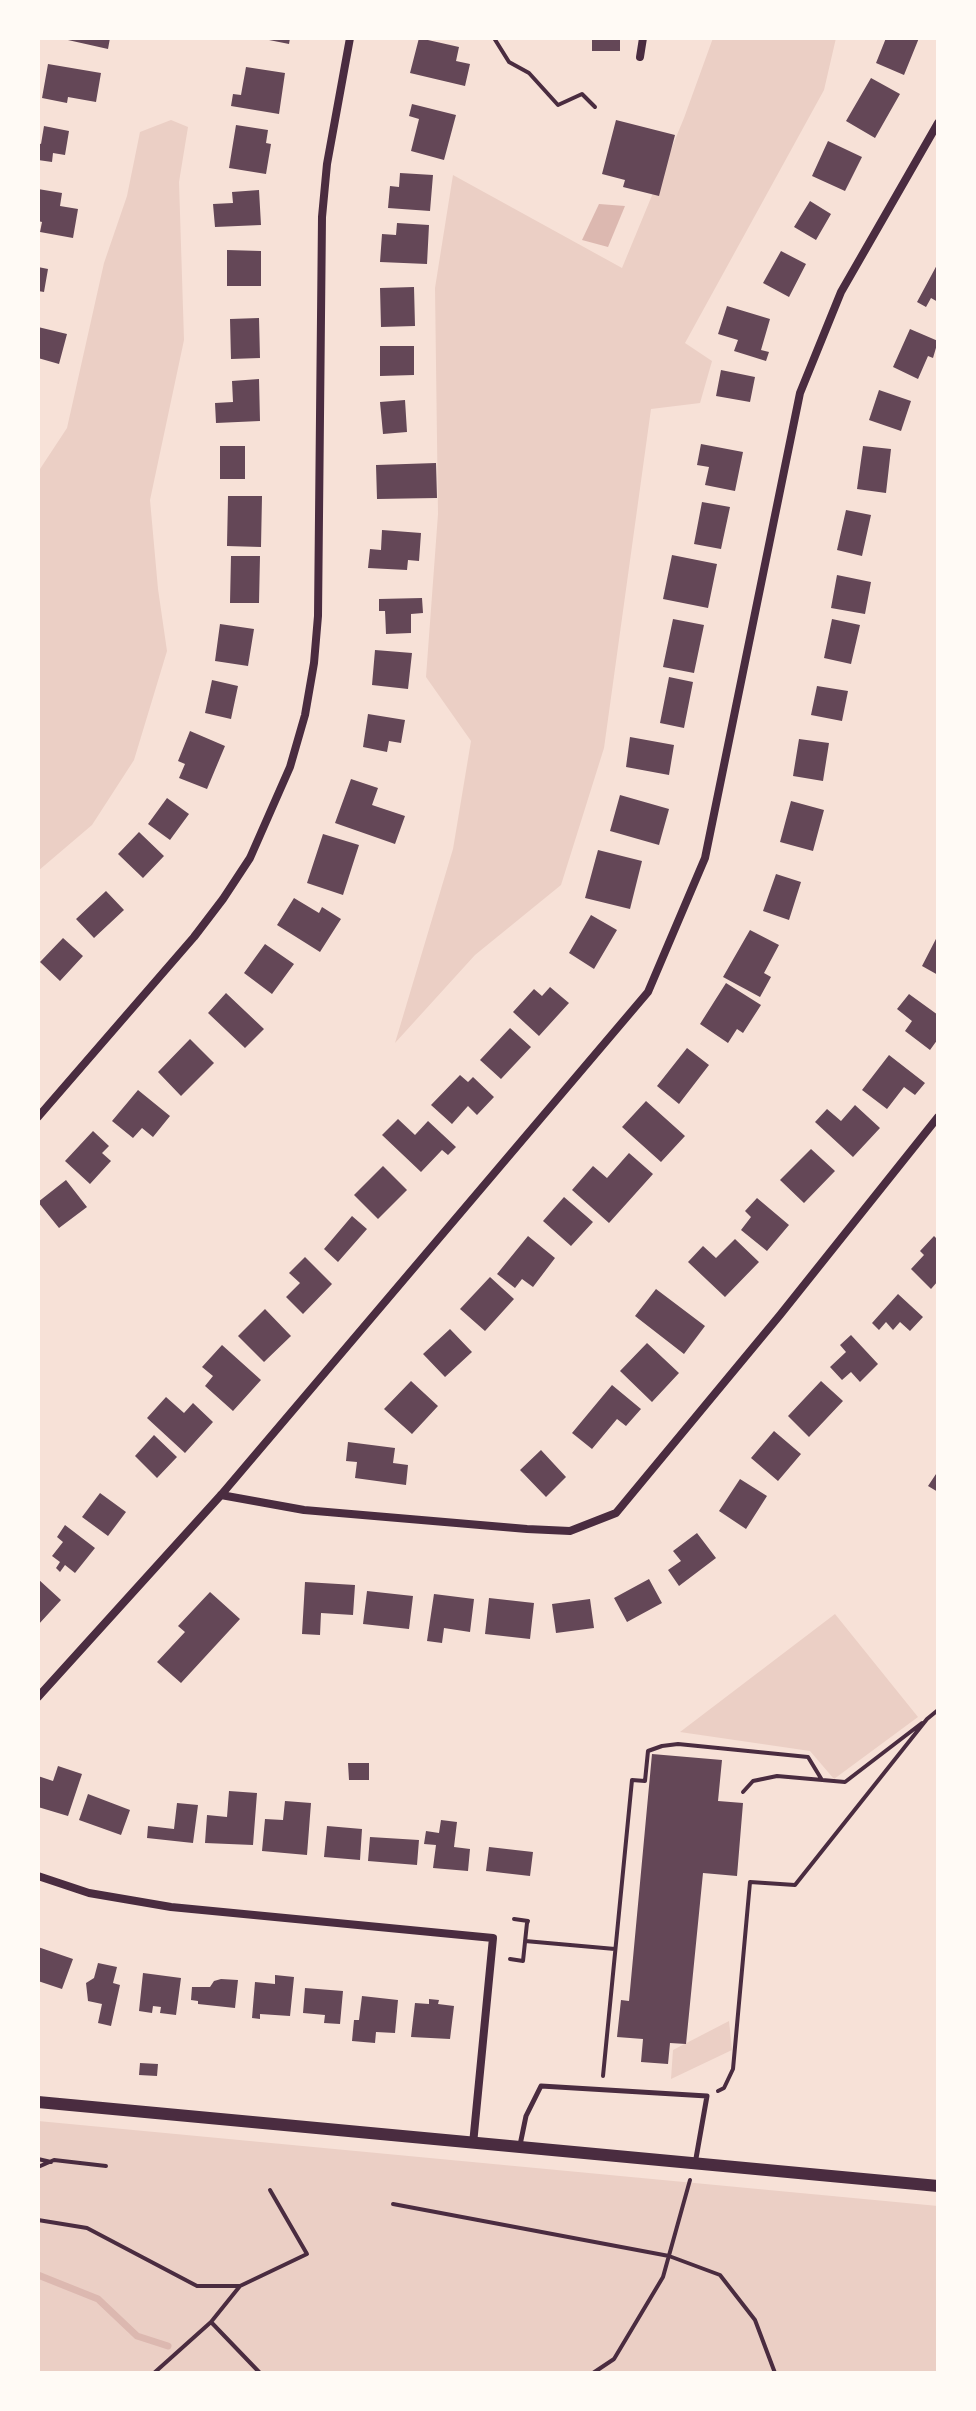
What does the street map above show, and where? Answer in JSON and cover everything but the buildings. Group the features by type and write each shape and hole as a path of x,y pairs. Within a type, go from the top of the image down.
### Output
{"street":[{"path":"38,1117 194,937 223,899 250,858 290,767 305,715 318,616 322,217 327,164 350,38"},
{"path":"640,57 645,39"},
{"path":"38,1697 221,1495 648,992 705,858 800,393 841,292 938,123"},
{"path":"221,1495 304,1510 570,1531 616,1513 938,1117"},
{"path":"38,1876 89,1893 171,1907 493,1938 473,2144"},
{"path":"38,2102 519,2148 693,2171 938,2186"}],"lane":[{"path":"519,2148 526,2116 541,2086 707,2096 693,2171"}],"path":[{"path":"494,38 509,62 529,73 558,105 582,94 595,107"},
{"path":"743,1792 753,1781 777,1776 845,1782 938,1710"},
{"path":"707,2096 724,2088 733,2069 750,1882 795,1885 927,1719"},
{"path":"604,2067 632,1780 645,1781 648,1751 678,1744 808,1757 822,1780"},
{"path":"510,1959 523,1961 528,1921 514,1919"},
{"path":"525,1941 615,1949"},
{"path":"38,2159 106,2166"},
{"path":"38,2167 51,2162"},
{"path":"593,2373 614,2359 663,2277 693,2171"},
{"path":"38,2220 87,2228 197,2286 240,2286 307,2254 270,2190"},
{"path":"393,2204 669,2256 720,2275 755,2320 773,2372"},
{"path":"154,2373 211,2322 240,2286"},
{"path":"211,2322 260,2373"}],"shaded area":[{"path":"713,38 836,38 824,90 685,343 712,361 700,403 651,409 604,748 561,885 475,955 395,1043 453,849 471,741 426,677 438,514 435,288 453,175 622,268 684,118"},
{"path":"171,120 188,127 179,182 184,340 150,500 167,651 134,760 92,825 38,871 40,469 67,428 104,263 127,196 140,132"},
{"path":"599,204 625,206 608,247 582,240"},
{"path":"835,1614 918,1717 834,1779 810,1751 680,1732"},
{"path":"729,2021 732,2050 671,2079 673,2050"},
{"path":"38,2121 938,2206 938,2373 38,2373"}],"waterway":[{"path":"38,2275 98,2299 137,2336 168,2346"}]}
